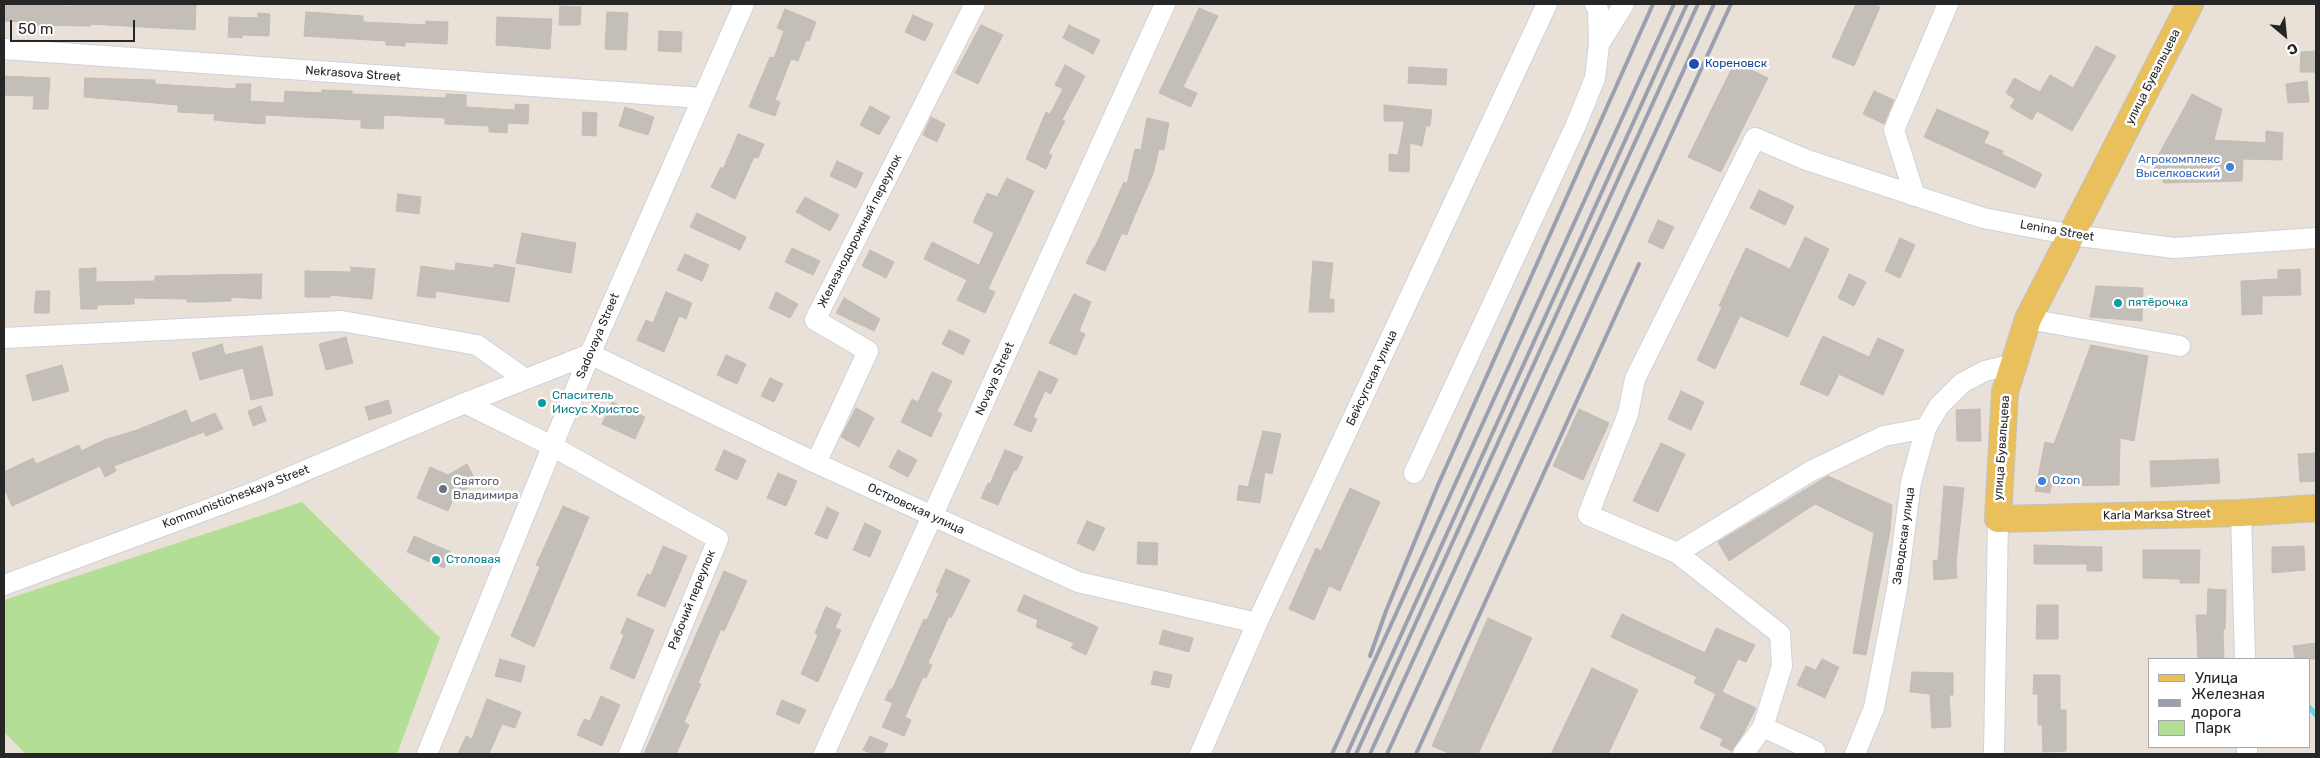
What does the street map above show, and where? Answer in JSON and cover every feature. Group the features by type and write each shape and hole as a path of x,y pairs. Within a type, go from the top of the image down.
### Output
{"main road":[{"name":"улица Бувальцева","path":"1998,518 2005,392 2028,319 2190,4"},
{"name":"Karla Marksa Street","path":"1998,518 2241,513 2316,508"}],"street":[{"name":"Sadovaya Street","path":"427,754 590,354 744,4"},
{"name":"Железнодорожный переулок","path":"816,463 868,351 815,320 975,4"},
{"name":"Novaya Street","path":"824,754 1165,4"},
{"name":"Бейсугская улица","path":"1200,754 1256,623 1548,4"},
{"path":"1414,473 1576,125 1595,78 1599,44 1598,10 1594,4"},
{"path":"1599,44 1624,4"},
{"path":"1915,196 1894,130 1929,53 1948,4"},
{"name":"Nekrasova Street","path":"4,49 702,98"},
{"name":"Lenina Street","path":"1677,553 1588,514 1628,414 1635,379 1755,138 1807,160 1983,218 2072,236 2174,248 2316,238"},
{"path":"2028,319 2180,346"},
{"path":"4,338 342,321 477,345 525,380"},
{"name":"Островская улица","path":"590,354 816,463 1078,582 1256,623"},
{"name":"Kommunisticheskaya Street","path":"4,585 257,490 465,402 590,354"},
{"name":"Заводская улица","path":"1856,754 1874,708 1897,589 1912,482 1926,428 1939,406 1962,383 1985,371 2014,364"},
{"path":"465,402 552,446"},
{"path":"1743,754 1763,727 1782,666 1780,634 1677,553 1811,471 1884,436 1926,428"},
{"name":"Рабочий переулок","path":"552,446 718,539 629,754"},
{"path":"2241,513 2244,658"},
{"name":"улица Бувальцева","path":"1994,754 1998,518"},
{"path":"1763,727 1815,751 1813,754"}],"green space":[{"path":"302,502 440,638 397,754 26,754 4,732 4,600"}],"building":[{"path":"4,4 72,6 73,4 196,4 195,30 90,24 90,26 24,25 24,22 4,21"},
{"path":"1856,4 1873,4 1880,7 1854,66 1832,57"},
{"path":"560,6 581,7 580,25 559,25"},
{"path":"1199,8 1218,16 1183,87 1197,93 1191,107 1159,93"},
{"path":"785,9 816,22 809,41 806,40 798,61 791,59 775,100 780,102 775,116 749,107 770,57 774,58 784,31 777,28"},
{"path":"306,12 363,16 363,22 426,25 426,21 448,22 447,44 405,42 405,46 386,45 386,41 304,36"},
{"path":"607,12 628,13 626,50 605,49"},
{"path":"258,13 270,14 269,36 242,35 242,38 228,37 229,17 258,18"},
{"path":"913,15 933,24 925,41 905,32"},
{"path":"497,17 552,19 550,49 496,45"},
{"path":"981,25 1003,35 978,84 955,73"},
{"path":"1069,25 1100,40 1093,54 1063,38"},
{"path":"659,31 682,32 681,52 658,51"},
{"path":"2096,46 2116,56 2072,131 2037,111 2032,120 2010,107 2015,99 2006,93 2014,78 2040,92 2050,75 2073,88"},
{"path":"2316,51 2316,72 2300,72 2301,52"},
{"name":"Кореновск","path":"1735,62 1768,78 1721,172 1688,157"},
{"path":"1065,65 1085,76 1062,120 1065,121 1048,154 1052,155 1046,169 1026,159 1046,112 1050,114 1063,89 1055,85"},
{"path":"1409,67 1447,69 1446,85 1408,83"},
{"path":"4,76 50,78 48,109 33,109 34,96 4,95"},
{"path":"85,78 155,80 155,84 236,89 236,84 251,84 250,101 284,103 285,91 321,93 322,90 352,91 352,94 446,98 446,94 466,95 466,107 515,110 515,104 529,105 528,124 508,123 507,133 489,132 489,126 445,124 445,118 384,115 383,129 361,128 361,120 265,115 265,124 214,120 215,114 178,112 178,105 84,97"},
{"path":"2307,81 2309,102 2288,103 2286,84"},
{"path":"1874,91 1894,100 1884,124 1863,114"},
{"path":"2192,94 2222,109 2214,140 2266,143 2266,131 2283,133 2282,160 2243,159 2242,181 2164,183 2153,165"},
{"path":"1384,105 1432,110 1430,126 1426,126 1422,146 1410,143 1409,172 1389,171 1389,154 1398,155 1404,124 1403,121 1384,121"},
{"path":"870,106 890,117 879,135 860,125"},
{"path":"625,107 654,117 648,135 619,126"},
{"path":"1937,109 1989,132 1984,143 2003,151 2002,154 2042,174 2035,188 1924,137"},
{"path":"583,112 597,113 596,136 582,135"},
{"path":"931,117 945,124 937,142 923,135"},
{"path":"1147,118 1169,123 1164,150 1159,149 1153,174 1127,235 1122,233 1105,271 1086,263 1124,182 1127,184 1135,149 1141,150"},
{"path":"738,134 764,144 758,158 754,157 735,199 711,187 721,167 723,169"},
{"path":"837,161 863,173 856,188 830,176"},
{"path":"1007,178 1034,191 988,289 995,292 985,313 957,300 967,280 924,259 932,242 979,265 994,233 973,222 987,193 997,197"},
{"path":"1759,190 1794,206 1785,225 1750,208"},
{"path":"398,194 421,197 419,214 396,211"},
{"path":"805,197 839,215 830,231 796,212"},
{"path":"697,213 746,237 740,250 690,227"},
{"path":"1658,220 1674,227 1663,249 1648,242"},
{"path":"522,233 576,243 571,273 516,263"},
{"path":"1805,237 1829,249 1788,337 1740,316 1715,369 1697,360 1722,307 1719,306 1746,248 1790,269"},
{"path":"1900,238 1915,245 1900,278 1885,271"},
{"path":"792,248 820,261 813,275 785,262"},
{"path":"870,250 894,262 886,278 862,266"},
{"path":"685,254 709,265 702,281 677,270"},
{"path":"1313,261 1333,263 1329,299 1334,299 1334,312 1309,312"},
{"path":"456,263 494,268 494,264 515,268 509,302 436,291 435,298 417,296 421,266 455,271"},
{"path":"351,267 375,269 372,299 330,295 330,297 305,297 305,271 351,272"},
{"path":"96,268 96,282 155,281 155,276 262,274 261,299 231,297 231,301 187,302 187,299 134,298 134,304 97,305 97,309 81,309 79,269"},
{"path":"2300,269 2301,295 2262,296 2262,314 2242,315 2241,281 2278,279 2278,270"},
{"path":"1849,274 1866,282 1854,306 1838,298"},
{"name":"пятёрочка","path":"2096,286 2143,288 2142,321 2090,317"},
{"path":"36,291 50,291 49,313 34,313"},
{"path":"666,292 692,303 686,319 679,316 664,352 637,340 646,320 653,323"},
{"path":"776,292 798,304 790,318 769,308"},
{"path":"1074,294 1091,302 1079,331 1085,334 1076,355 1049,343"},
{"path":"844,298 880,319 874,331 836,313"},
{"path":"949,330 970,340 963,355 942,344"},
{"path":"1823,336 1869,357 1878,338 1904,350 1883,395 1839,374 1828,396 1800,384"},
{"path":"346,337 353,363 326,370 319,344"},
{"path":"222,344 225,355 262,346 273,395 251,400 243,368 200,380 192,353"},
{"path":"2091,345 2148,356 2134,441 2120,438 2119,485 2051,486 2050,493 2035,491 2045,442 2054,444"},
{"path":"726,355 746,364 737,384 717,375"},
{"path":"62,365 69,391 33,401 26,375"},
{"path":"1039,371 1058,379 1051,394 1045,391 1033,417 1037,419 1031,432 1014,425"},
{"path":"932,372 952,381 937,411 942,414 931,437 901,422 912,399 918,402"},
{"path":"770,378 783,384 774,402 761,396"},
{"path":"1681,391 1704,402 1691,430 1668,419"},
{"path":"388,400 392,413 369,420 365,407"},
{"path":"612,402 645,417 635,439 602,424"},
{"path":"261,406 266,421 253,426 248,411"},
{"path":"856,408 874,418 859,447 841,437"},
{"path":"1579,409 1609,423 1583,480 1553,466"},
{"path":"1980,409 1981,441 1957,441 1956,410"},
{"path":"186,410 191,423 215,413 223,429 206,436 204,432 114,466 116,471 105,477 100,466 12,506 4,488 4,472 33,458 36,464 79,445 81,451 104,440 137,430"},
{"path":"1263,431 1281,434 1272,474 1265,472 1260,503 1237,500 1239,485 1248,487"},
{"path":"1661,443 1685,454 1658,512 1633,501"},
{"path":"724,450 746,460 737,480 715,470"},
{"path":"898,450 917,460 908,477 889,467"},
{"path":"1005,450 1023,457 1016,471 1014,470 998,505 981,498 988,483 990,484"},
{"path":"2316,453 2316,481 2300,482 2298,454"},
{"path":"2218,459 2220,483 2151,487 2150,461"},
{"name":"Святого Владимира","path":"467,464 477,483 455,495 448,511 417,498 430,467 448,475"},
{"path":"778,473 797,481 786,506 767,498"},
{"path":"1828,476 1892,505 1890,531 1866,655 1853,653 1874,533 1815,504 1729,561 1718,542"},
{"path":"1944,486 1964,488 1956,562 1957,578 1934,580 1933,561 1938,560"},
{"path":"1350,488 1380,502 1340,591 1329,586 1314,620 1289,609 1316,548 1321,551"},
{"path":"563,506 589,517 534,647 511,636 540,567 536,565"},
{"path":"827,507 839,513 827,539 815,534"},
{"path":"1087,521 1105,528 1094,551 1077,543"},
{"path":"865,523 881,531 870,557 853,550"},
{"name":"Столовая","path":"414,536 451,552 444,568 407,552"},
{"path":"1138,542 1158,543 1157,565 1137,564"},
{"path":"2034,545 2102,547 2102,571 2087,571 2087,564 2034,564"},
{"path":"663,546 687,556 665,607 637,595 647,574 651,575"},
{"path":"2304,546 2305,570 2272,573 2272,547"},
{"path":"2143,550 2200,550 2199,583 2180,583 2180,579 2143,578"},
{"path":"946,569 970,580 951,618 949,616 928,663 932,665 926,678 923,677 905,717 911,720 904,736 882,727 893,703 885,700 890,689 892,690 924,619 927,620 939,593 936,592"},
{"path":"724,571 747,581 724,631 721,629 698,683 701,684 684,722 689,725 676,754 644,754"},
{"path":"2208,589 2226,590 2225,629 2223,629 2224,658 2198,658 2196,615 2207,615"},
{"path":"1024,595 1098,627 1086,655 1071,648 1074,643 1036,627 1038,620 1017,611"},
{"path":"2037,605 2058,605 2058,639 2036,639"},
{"path":"826,607 841,614 835,628 841,630 818,682 801,674 818,635 815,633"},
{"path":"1622,614 1705,653 1716,628 1755,645 1746,662 1738,659 1722,692 1756,708 1732,751 1720,745 1723,739 1700,728 1716,694 1694,683 1697,677 1611,637"},
{"path":"627,618 654,630 634,679 610,668 624,635 621,633"},
{"path":"1488,618 1532,638 1478,754 1451,754 1432,746"},
{"path":"1163,630 1193,638 1189,652 1159,644"},
{"path":"2316,643 2316,659 2295,658 2293,646"},
{"path":"500,659 525,666 521,682 495,676"},
{"path":"1822,659 1839,667 1825,698 1797,685 1806,666 1816,670"},
{"path":"1592,668 1638,690 1608,754 1551,754"},
{"path":"1154,671 1172,675 1169,688 1151,684"},
{"path":"1912,672 1953,673 1953,695 1949,695 1951,727 1932,728 1930,694 1910,692"},
{"path":"2034,675 2060,675 2060,710 2066,710 2066,751 2043,752 2042,725 2038,725 2038,694 2033,694"},
{"path":"601,696 620,705 602,746 577,735 584,719 590,721"},
{"path":"487,699 521,712 515,728 502,724 489,754 458,754 466,736 472,739"},
{"path":"782,700 806,710 799,724 776,714"},
{"path":"870,736 888,744 883,754 872,754 863,750"}],"waterway":[{"path":"2310,708 2316,715"}],"railway":[{"path":"1370,656 1386,611 1438,485 1653,4"},
{"path":"1332,754 1674,4"},
{"path":"1347,754 1687,4"},
{"path":"1356,754 1698,4"},
{"path":"1370,754 1714,4"},
{"path":"1387,754 1731,4"},
{"path":"1416,754 1639,264"}],"place":[{"name":"Кореновск","path":"1694,64"},
{"name":"Агрокомплекс Выселковский","path":"2230,167"},
{"name":"пятёрочка","path":"2118,303"},
{"name":"Спаситель Иисус Христос","path":"542,403"},
{"name":"Ozon","path":"2042,481"},
{"name":"Святого Владимира","path":"443,489"},
{"name":"Столовая","path":"436,560"}]}
